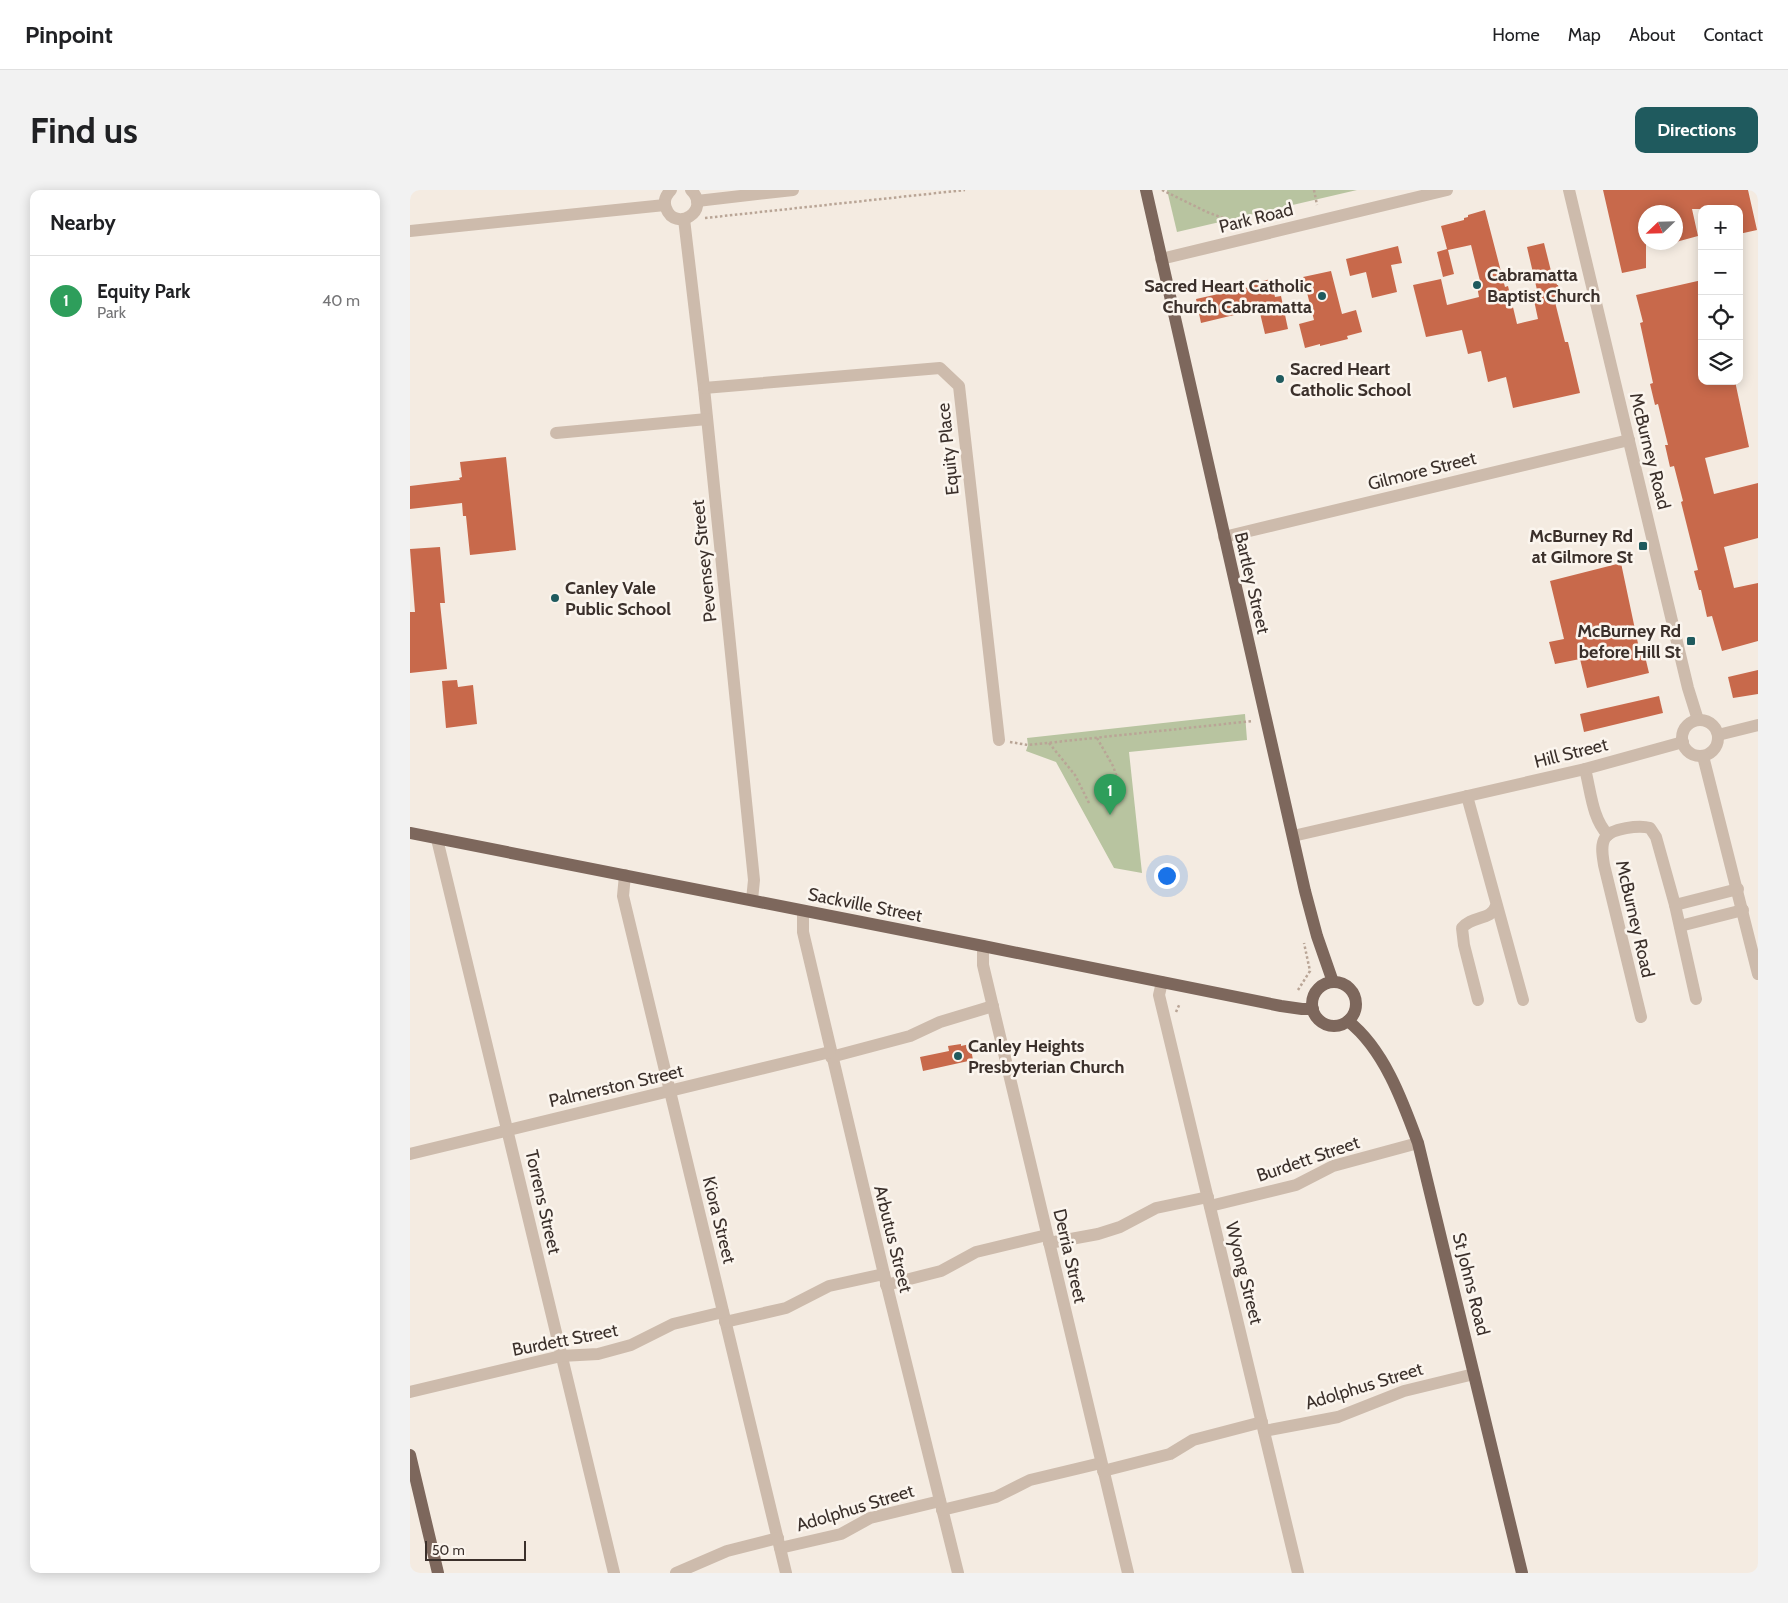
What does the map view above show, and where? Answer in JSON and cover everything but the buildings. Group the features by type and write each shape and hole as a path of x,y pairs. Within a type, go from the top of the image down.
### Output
{"main road":[{"name":"Bartley Street","path":"1146,190 1293,836 1317,936 1333,982"},
{"name":"Sackville Street","path":"410,833 1281,1006 1313,1009"},
{"path":"1333,982 1346,986 1354,996 1355,1010 1348,1022 1341,1025 1327,1025 1316,1015 1313,1009 1315,994 1319,988 1326,984 1333,982"},
{"name":"St Johns Road","path":"1348,1022 1358,1029 1376,1051 1406,1108 1418,1144 1522,1573"},
{"path":"410,1456 438,1573"}],"street":[{"path":"671,190 666,196 664,205 669,214 678,219 684,219 695,211 694,196 793,190"},
{"name":"Park Road","path":"1161,259 1447,190"},
{"name":"McBurney Road","path":"1569,190 1688,688 1698,720"},
{"path":"410,231 664,205"},
{"name":"Pevensey Street","path":"684,219 704,388 754,880 752,900"},
{"name":"Equity Place","path":"704,388 940,368 959,386 999,740"},
{"path":"556,433 707,420"},
{"name":"Gilmore Street","path":"1224,537 1629,440"},
{"path":"1698,720 1709,722 1718,735 1717,746 1713,751 1703,756 1693,754 1684,747 1682,736 1688,725 1698,720"},
{"path":"1718,735 1758,725"},
{"name":"Hill Street","path":"1293,836 1585,769 1683,742"},
{"path":"1703,756 1758,974"},
{"path":"1585,769 1596,815 1601,827 1608,835 1642,826 1650,828 1656,837 1675,905 1696,999"},
{"path":"1466,796 1523,1000"},
{"name":"McBurney Road","path":"1608,835 1605,837 1602,847 1604,865 1641,1017"},
{"name":"Torrens Street","path":"437,839 614,1573"},
{"name":"Kiora Street","path":"625,875 623,896 786,1573"},
{"path":"1675,905 1738,890"},
{"path":"1478,1000 1464,945 1462,928 1467,922 1489,916 1496,906"},
{"path":"1680,926 1743,910"},
{"name":"Arbutus Street","path":"803,911 803,932 831,1055 958,1573"},
{"name":"Derria Street","path":"983,946 982,961 1128,1573"},
{"name":"Wyong Street","path":"1162,982 1159,995 1298,1573"},
{"name":"Palmerston Street","path":"410,1154 670,1091 910,1036 940,1022 993,1006"},
{"name":"Burdett Street","path":"410,1392 561,1356 598,1354 631,1345 673,1324 786,1308 829,1286 941,1271 976,1252 1048,1239 1098,1234 1120,1228 1156,1208 1209,1201 1296,1185 1333,1166 1418,1144"},
{"name":"Adolphus Street","path":"676,1573 727,1551 841,1534 870,1518 996,1496 1030,1480 1170,1454 1193,1440 1263,1426 1338,1417 1404,1391 1474,1374"}],"path":[{"path":"701,218 964,190"},
{"path":"1162,190 1207,212 1236,223"},
{"path":"1314,190 1316,205"},
{"path":"999,740 1028,745 1254,721"},
{"path":"1097,738 1113,766 1119,783"},
{"path":"1049,743 1075,775 1089,803"},
{"path":"1175,1013 1180,1003"}],"green space":[{"path":"1167,190 1357,190 1177,232"},
{"path":"1245,714 1247,740 1129,752 1142,873 1114,868 1056,762 1026,751 1028,745 1027,738"}],"place":[{"name":"Cabramatta Baptist Church","path":"1477,285"},
{"name":"Sacred Heart Catholic Church Cabramatta","path":"1322,296"},
{"name":"Sacred Heart Catholic School","path":"1280,379"},
{"name":"McBurney Rd at Gilmore St","path":"1643,546"},
{"name":"Canley Vale Public School","path":"555,598"},
{"name":"McBurney Rd before Hill St","path":"1691,641"},
{"name":"Equity Park","path":"1110,815"},
{"name":"Canley Heights Presbyterian Church","path":"958,1056"}]}
